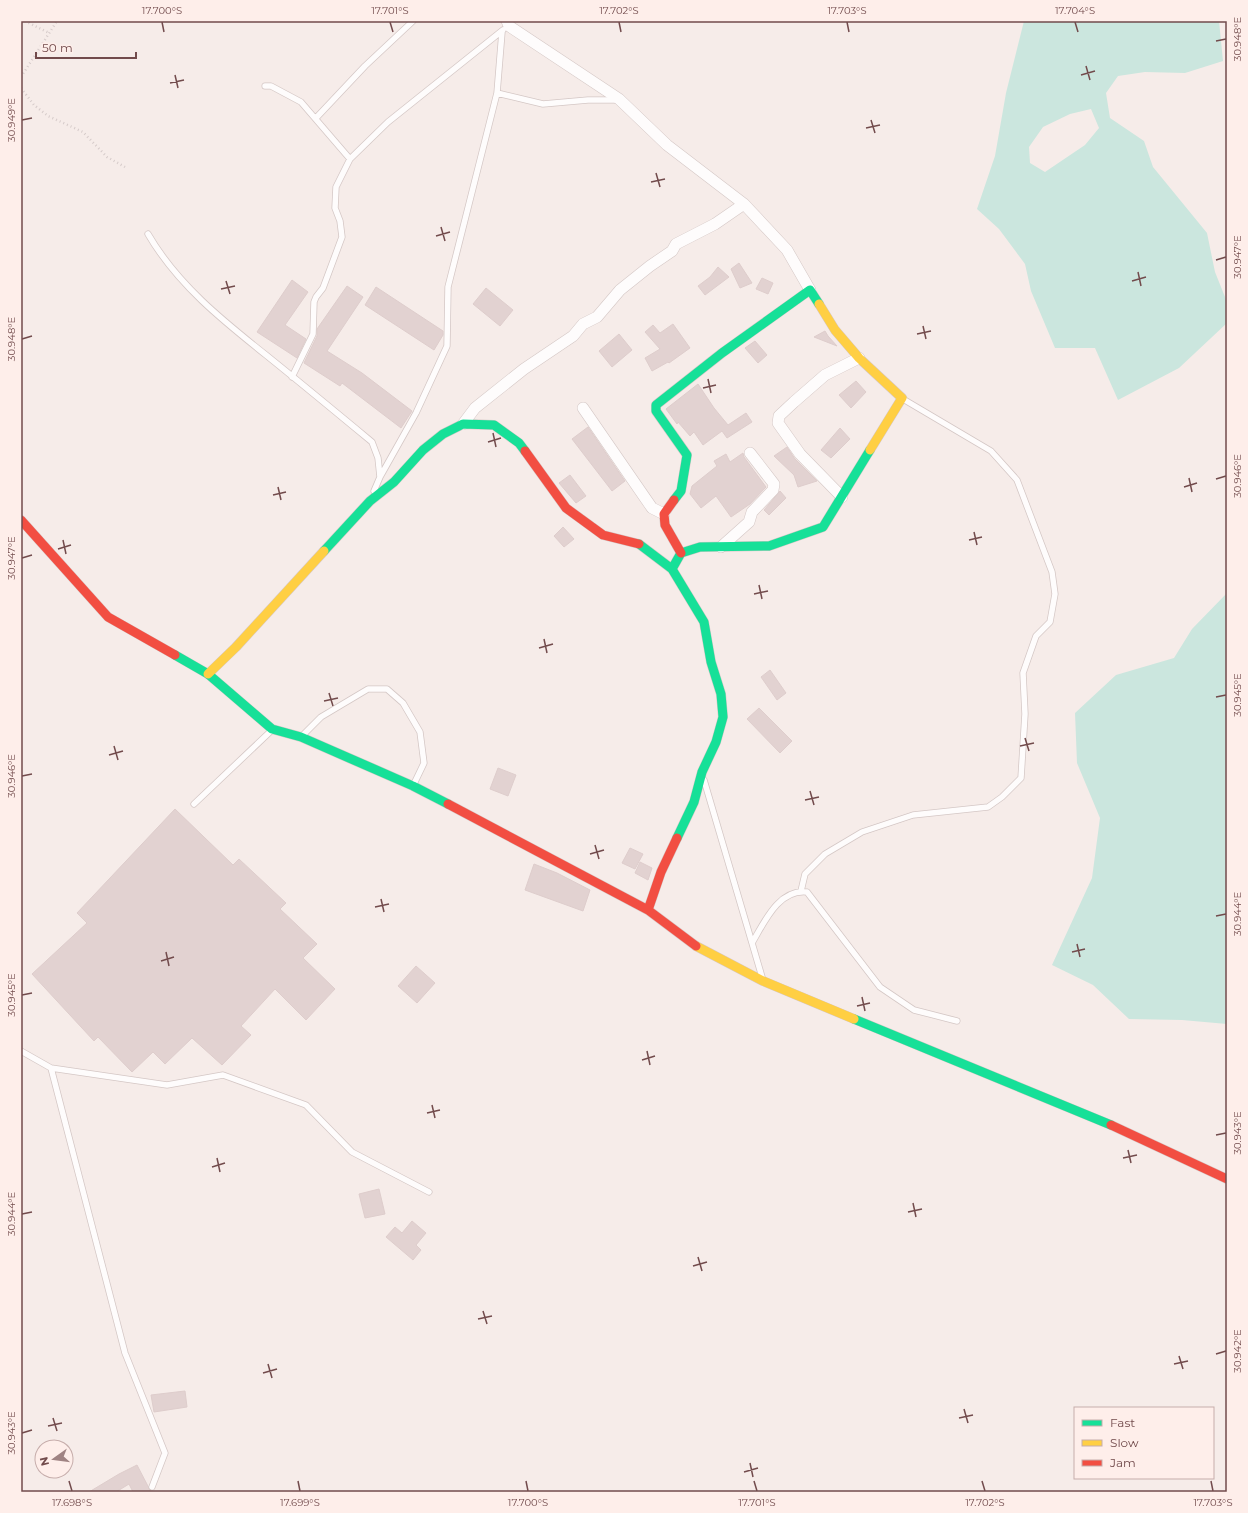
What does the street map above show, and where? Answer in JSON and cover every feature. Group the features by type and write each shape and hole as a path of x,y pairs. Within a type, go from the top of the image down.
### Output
{"street":[{"path":"506,26 619,100 668,145 744,204 787,250 835,330 859,358 902,398 823,527 769,546 700,547 681,553 672,569"},
{"path":"208,674 236,647 370,501 394,482 423,450 443,434 463,424 475,408 524,369 573,336 583,324 597,317 620,290 650,266 672,251 676,244 715,224 744,204"},
{"path":"681,553 665,525 664,514 681,491 687,455 656,411 656,405 722,353 810,290"},
{"path":"842,497 800,454 778,423 779,416 825,375 859,358"},
{"path":"583,408 652,508 664,514"},
{"path":"463,424 494,425 519,443 566,508 603,535 638,543 672,569 704,622 711,662 721,694 723,717 716,742 702,772 694,802 661,872 648,910"},
{"path":"721,547 749,522 752,512 772,490 774,484 750,453"},
{"path":"21,520 108,618 208,674 272,729 301,737 413,786 648,910 692,944 763,981 1118,1128 1227,1179"}],"lane":[{"path":"316,118 365,66 413,21"},
{"path":"370,501 380,477 416,413 447,346 448,286 497,93 506,26"},
{"path":"292,376 313,334 314,302 323,288 342,237 340,221 335,208 336,187 350,159 388,122 506,26"},
{"path":"265,86 271,86 302,102 350,159"},
{"path":"497,93 543,104 588,100 619,100"},
{"path":"148,234 157,251 184,284 219,316 372,442 378,458 380,477"},
{"path":"801,891 805,874 825,854 862,832 913,815 988,807 1002,797 1021,778 1025,714 1023,673 1036,636 1050,622 1055,594 1052,572 1017,480 991,451 902,398"},
{"path":"301,737 321,717 368,690 386,689 403,703 420,732 424,763 413,786"},
{"path":"194,804 272,729"},
{"path":"702,772 713,814 732,871 763,981"},
{"path":"752,943 772,909 787,896 801,891 807,892 880,987 914,1010 957,1021"},
{"path":"21,1052 51,1068 167,1085 223,1075 306,1106 352,1152 429,1192"},
{"path":"51,1068 125,1353 165,1453 152,1487"}],"path":[{"path":"25,21 49,33"},
{"path":"21,77 57,21"},
{"path":"21,88 34,105 48,116 83,132 107,157 125,166"}],"water":[{"path":"1024,21 1219,21 1223,61 1185,73 1145,72 1118,76 1106,93 1110,118 1144,141 1153,167 1207,233 1215,272 1227,302 1227,323 1179,368 1118,400 1095,348 1055,348 1031,291 1025,264 999,229 977,209 995,156 1006,93","holes":["1091,109 1099,128 1085,145 1045,172 1030,163 1029,147 1043,127 1070,114"]},
{"path":"1227,593 1227,1024 1182,1020 1129,1019 1093,985 1052,965 1092,878 1100,818 1077,763 1075,713 1116,675 1174,658 1192,629"}],"building":[{"path":"739,263 752,283 740,288 731,269"},
{"path":"718,267 729,277 705,295 698,286 710,277"},
{"path":"762,278 773,283 768,294 756,289"},
{"path":"292,280 308,292 285,325 306,339 297,358 257,332"},
{"path":"347,286 363,297 327,351 362,373 412,411 401,428 342,383 340,386 304,363 317,336 317,329"},
{"path":"376,287 443,331 443,335 434,350 365,305"},
{"path":"486,288 513,310 500,326 473,304"},
{"path":"673,324 690,348 669,363 668,362 652,371 645,358 660,349 645,332 653,325 660,333"},
{"path":"825,331 828,336 837,346 814,337"},
{"path":"619,334 632,350 612,367 599,351"},
{"path":"755,341 767,355 758,363 745,348"},
{"path":"856,381 866,392 851,408 839,395"},
{"path":"698,384 714,408 728,425 746,413 752,422 727,438 722,431 703,445 694,432 690,436 678,422 677,424 666,409"},
{"path":"588,427 625,481 612,491 572,439"},
{"path":"840,428 850,439 831,458 821,450"},
{"path":"787,447 795,459 817,481 798,487 794,475 774,456"},
{"path":"743,453 744,457 766,487 750,504 731,517 716,496 701,508 690,494 692,486 717,466 714,461 726,454 730,462"},
{"path":"570,475 586,496 576,503 559,483"},
{"path":"780,491 786,498 769,515 764,510"},
{"path":"563,527 574,539 564,547 554,536"},
{"path":"770,670 786,693 777,700 761,677"},
{"path":"759,708 792,741 780,753 747,719"},
{"path":"498,768 516,775 508,796 490,789"},
{"path":"175,809 233,865 239,859 286,903 280,909 317,944 303,958 335,989 306,1020 275,989 241,1026 251,1035 222,1065 192,1038 165,1064 153,1052 132,1072 98,1037 94,1041 32,974 87,923 77,913"},
{"path":"630,848 643,854 635,869 622,863"},
{"path":"640,862 652,868 648,880 635,873"},
{"path":"534,864 557,873 590,890 583,911 525,890"},
{"path":"416,966 435,983 417,1003 398,986"},
{"path":"379,1189 385,1214 365,1218 359,1194"},
{"path":"412,1221 426,1233 416,1245 421,1250 413,1260 386,1237 395,1227 402,1233"},
{"path":"185,1391 187,1407 154,1412 151,1395"},
{"path":"137,1465 151,1492 133,1492 129,1484 116,1492 89,1492 119,1474"}],"traffic: fast":[{"path":"674,500 681,491 687,455 656,411 656,405 722,353 810,290 819,304"},
{"path":"324,551 370,501 394,482 423,450 443,434 463,424 494,425 519,443 525,451"},
{"path":"672,569 681,553 700,547 769,546 823,527 870,450"},
{"path":"639,544 672,569 704,622 711,662 721,694 723,717 716,742 702,772 694,802 677,838"},
{"path":"175,655 208,674 272,729 301,737 413,786 448,804"},
{"path":"854,1019 1111,1125"}],"traffic: slow":[{"path":"819,304 835,330 859,358 902,398 870,450"},
{"path":"208,674 236,647 324,551"},
{"path":"696,946 763,981 854,1019"}],"traffic: jam":[{"path":"525,451 566,508 603,535 639,544"},
{"path":"674,500 664,514 665,525 681,553"},
{"path":"21,520 108,617 175,655"},
{"path":"448,804 648,910 696,946"},
{"path":"648,910 661,872 677,838"},
{"path":"1111,1125 1227,1179"}]}
